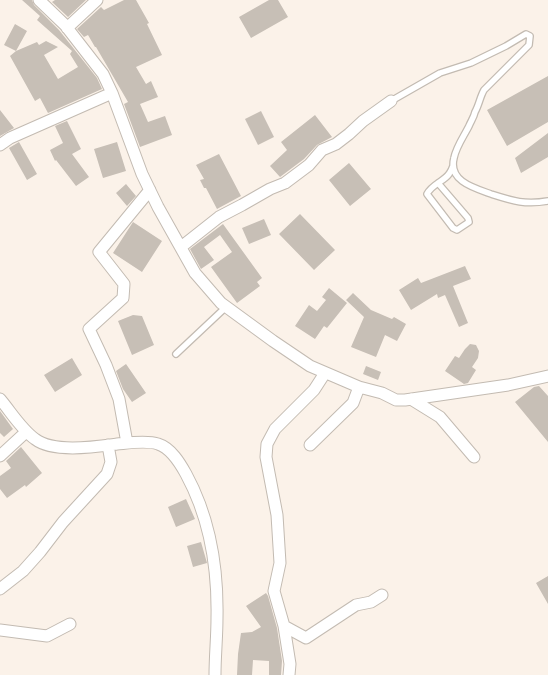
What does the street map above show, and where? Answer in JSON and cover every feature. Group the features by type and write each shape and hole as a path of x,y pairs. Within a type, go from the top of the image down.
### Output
{"street":[{"path":"39,0 68,28 102,74 112,93 142,174 158,207 195,273 226,307 310,366 359,387 382,393 396,400 411,400 508,385 548,376"},
{"path":"68,28 98,0"},
{"path":"0,145 10,138 112,93"},
{"path":"181,248 219,218 270,189 285,183 309,166 322,150 336,144 363,121 391,102"},
{"path":"127,443 119,399 89,329 122,298 124,284 99,252 150,190"},
{"path":"290,675 284,626 274,591 280,563 277,515 266,457 268,444 276,429 314,390 325,372"},
{"path":"310,445 353,402 359,387"},
{"path":"0,399 26,432 40,443 53,447 71,448 127,443 152,443 166,447 177,460 191,483 204,516 211,541 216,578 215,675"},
{"path":"411,400 440,417 474,457"},
{"path":"0,456 26,432"},
{"path":"0,589 23,571 62,522 108,474 111,462 108,445"},
{"path":"284,626 306,638 356,605 370,602 382,595"},
{"path":"0,630 47,636 70,624"}],"lane":[{"path":"391,102 440,73 471,63 526,34 530,36 529,45 480,96 475,113 456,151 453,166 458,178 464,183 480,190 524,203 548,202"},
{"path":"438,183 468,218 469,222 457,230 453,228 427,194 429,190 438,183 449,175 453,166"},
{"path":"176,354 226,307"}],"building":[{"path":"22,0 32,0 34,5 59,30 97,78 102,89 48,113 40,98 35,101 10,56 16,51 37,42 39,45 46,41 58,47 44,55 58,79 78,67 70,54 72,51 37,20 40,16"},
{"path":"55,0 86,0 68,17 52,2"},
{"path":"124,0 136,0 149,23 147,24 162,55 136,67 146,84 151,81 158,97 140,104 148,122 165,116 172,135 140,147 124,104 128,102 88,35 84,37 77,29 101,7 104,10"},
{"path":"269,0 278,0 288,17 251,38 239,17"},
{"path":"15,24 27,31 16,51 4,45"},
{"path":"548,76 548,122 507,146 487,110"},
{"path":"0,110 14,128 0,136"},
{"path":"261,111 274,137 258,145 245,119"},
{"path":"315,115 332,137 317,145 304,159 280,177 270,166 287,150 281,142"},
{"path":"67,121 81,149 72,154 89,177 76,186 55,161 50,150 63,143 55,126"},
{"path":"548,133 548,157 521,173 515,158"},
{"path":"19,142 37,174 27,180 9,148"},
{"path":"117,142 126,171 103,178 94,149"},
{"path":"219,154 241,196 217,209 200,180 204,179 196,165"},
{"path":"349,163 371,189 350,206 329,180"},
{"path":"126,184 136,196 127,206 116,193"},
{"path":"300,214 335,250 314,270 279,234"},
{"path":"264,219 271,235 249,244 242,228"},
{"path":"133,222 162,241 142,272 113,253"},
{"path":"223,224 262,278 257,282 260,286 237,303 211,267 232,252 220,235 204,247 214,260 201,269 190,249"},
{"path":"465,266 471,279 453,286 468,323 459,327 445,295 438,298 437,294 411,310 399,290 418,278 421,283"},
{"path":"329,288 347,303 327,328 324,326 315,339 295,326 309,305 317,311 326,300 322,297"},
{"path":"353,293 371,310 392,319 394,317 406,324 397,341 385,335 376,357 351,347 364,317 346,300"},
{"path":"133,315 142,316 154,345 132,355 118,321"},
{"path":"470,344 476,345 479,351 478,358 472,367 476,370 468,383 464,384 445,371 455,356 459,358"},
{"path":"72,358 82,375 55,392 44,375"},
{"path":"126,364 146,393 132,402 123,389 116,371"},
{"path":"366,366 381,372 378,380 363,374"},
{"path":"539,386 548,396 548,442 515,402 534,387"},
{"path":"0,411 13,429 4,437 0,433"},
{"path":"21,447 42,473 26,487 25,485 7,498 0,489 0,476 11,468 6,461"},
{"path":"186,499 195,519 176,527 168,507"},
{"path":"201,542 207,563 193,567 187,546"},
{"path":"548,576 548,604 536,583"},
{"path":"266,593 277,628 282,661 281,675 269,675 269,661 253,660 252,675 237,675 241,633 252,632 261,627 246,606"}]}
